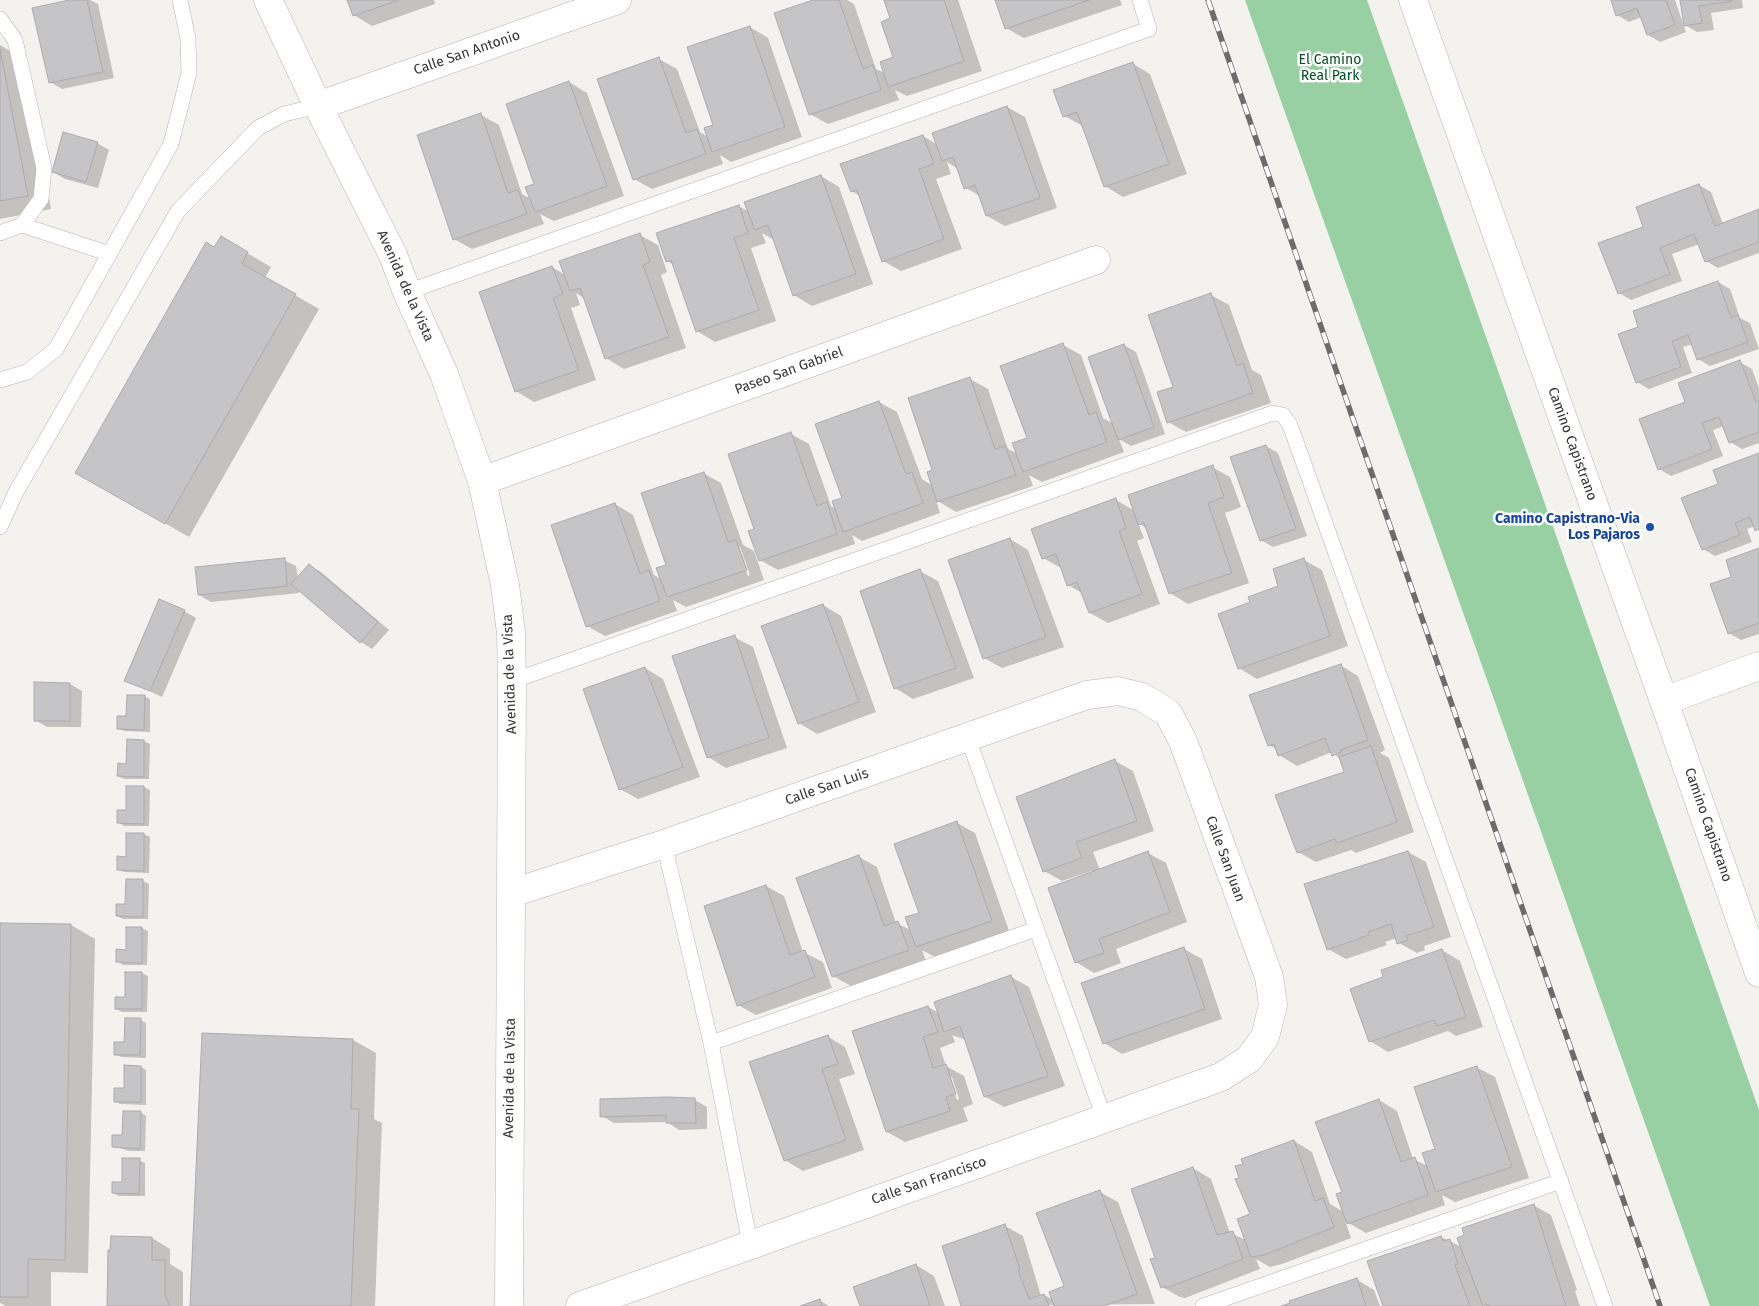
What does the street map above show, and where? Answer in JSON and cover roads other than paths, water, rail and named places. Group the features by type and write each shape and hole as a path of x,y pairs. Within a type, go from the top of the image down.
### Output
{"street":[{"name":"Avenida de la Vista","path":"268,0 318,106 393,255 406,292 444,374 482,481 505,585 512,632 512,892 508,1306"},
{"name":"Calle San Antonio","path":"318,106 617,0"},
{"name":"Camino Capistrano","path":"1413,0 1664,701 1759,973"},
{"name":"Paseo San Gabriel","path":"482,481 1096,260"},
{"path":"1664,701 1759,666"},
{"name":"Calle San Luis","path":"512,892 664,844 1087,695 1118,691 1142,697"},
{"name":"Calle San Juan","path":"1142,697 1168,713 1183,741 1269,978 1273,1005 1265,1037"},
{"name":"Calle San Francisco","path":"580,1306 1221,1077 1250,1059 1265,1037"}],"lane":[{"path":"0,380 27,372 56,349 171,144 189,73 188,39 180,0"},
{"path":"406,292 1149,28 1140,0"},
{"path":"0,20 15,40 44,168 41,200 22,226"},
{"path":"0,527 16,492 178,211 258,128 284,114 318,106"},
{"path":"0,233 22,226 110,254"},
{"path":"512,681 1273,413 1283,416 1290,425 1605,1306"},
{"path":"968,738 1105,1120"},
{"path":"664,844 711,1043 750,1244"},
{"path":"711,1043 1036,929"},
{"path":"1203,1306 1561,1181"}],"railway":[{"path":"1208,0 1660,1306"}],"place":[{"name":"Camino Capistrano-Via Los Pajaros","path":"1650,527"}],"park label":[{"name":"El Camino Real Park","path":"1330,68"}]}
